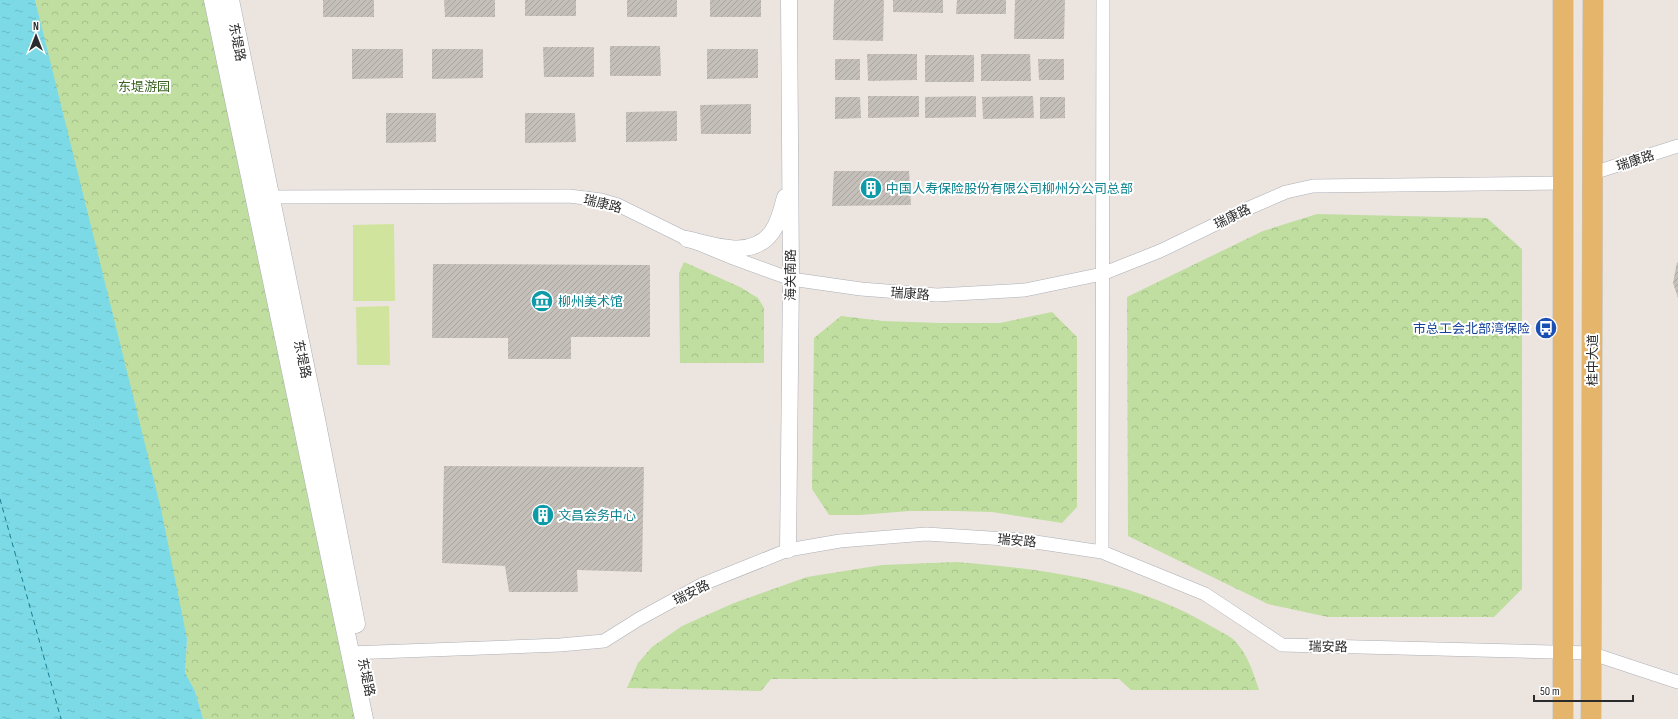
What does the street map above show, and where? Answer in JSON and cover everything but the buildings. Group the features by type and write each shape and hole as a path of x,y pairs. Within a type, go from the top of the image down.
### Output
{"main road":[{"path":"213,0 262,201 355,652 364,719"},
{"name":"东堤路","path":"230,0 262,201"},
{"path":"1563,0 1563,719"},
{"name":"桂中大道","path":"1591,719 1593,0"},
{"name":"东堤路","path":"355,652 376,719"}],"street":[{"name":"海关南路","path":"788,550 790,279 789,0"},
{"path":"1102,552 1103,0"},
{"name":"瑞康路","path":"1593,174 1678,146"},
{"path":"687,239 733,249 744,248 763,240 771,233 776,225 790,180"},
{"name":"瑞康路","path":"262,201 569,196 588,198 618,205 687,239 790,279 861,289 937,295 1025,290 1102,274 1160,251 1249,208 1286,192 1313,186 1564,183"},
{"name":"瑞安路","path":"355,652 560,645 604,640 703,584 788,550 840,541 926,534 1022,540 1102,552 1205,594 1282,645 1563,651 1590,653 1678,682"}],"green space":[{"name":"东堤游园","path":"35,0 213,0 364,719 203,719 195,691 185,674 187,639"},
{"path":"1317,214 1487,218 1522,249 1522,589 1494,617 1328,617 1268,604 1128,536 1127,297 1263,231"},
{"path":"394,224 395,301 353,301 353,225"},
{"path":"684,262 740,287 758,298 764,308 764,363 680,363 679,273"},
{"path":"389,306 390,365 357,365 356,307"},
{"path":"1052,312 1077,337 1077,507 1062,523 992,512 909,511 860,515 829,515 812,489 814,338 841,316 883,321 1000,323"},
{"path":"956,562 1021,568 1054,573 1118,587 1150,597 1180,610 1235,641 1240,646 1247,658 1259,690 1131,690 1119,679 771,679 761,691 627,688 638,663 652,647 682,626 734,603 807,577 882,565"}],"water":[{"path":"0,0 35,0 161,509 187,639 185,673 195,691 203,719 0,719"}],"ferry route":[{"path":"0,499 61,719"}],"place":[{"name":"中国人寿保险股份有限公司柳州分公司总部","path":"871,188"},
{"name":"柳州美术馆","path":"542,301"},
{"name":"市总工会北部湾保险","path":"1546,328"},
{"name":"文昌会务中心","path":"543,515"}]}
